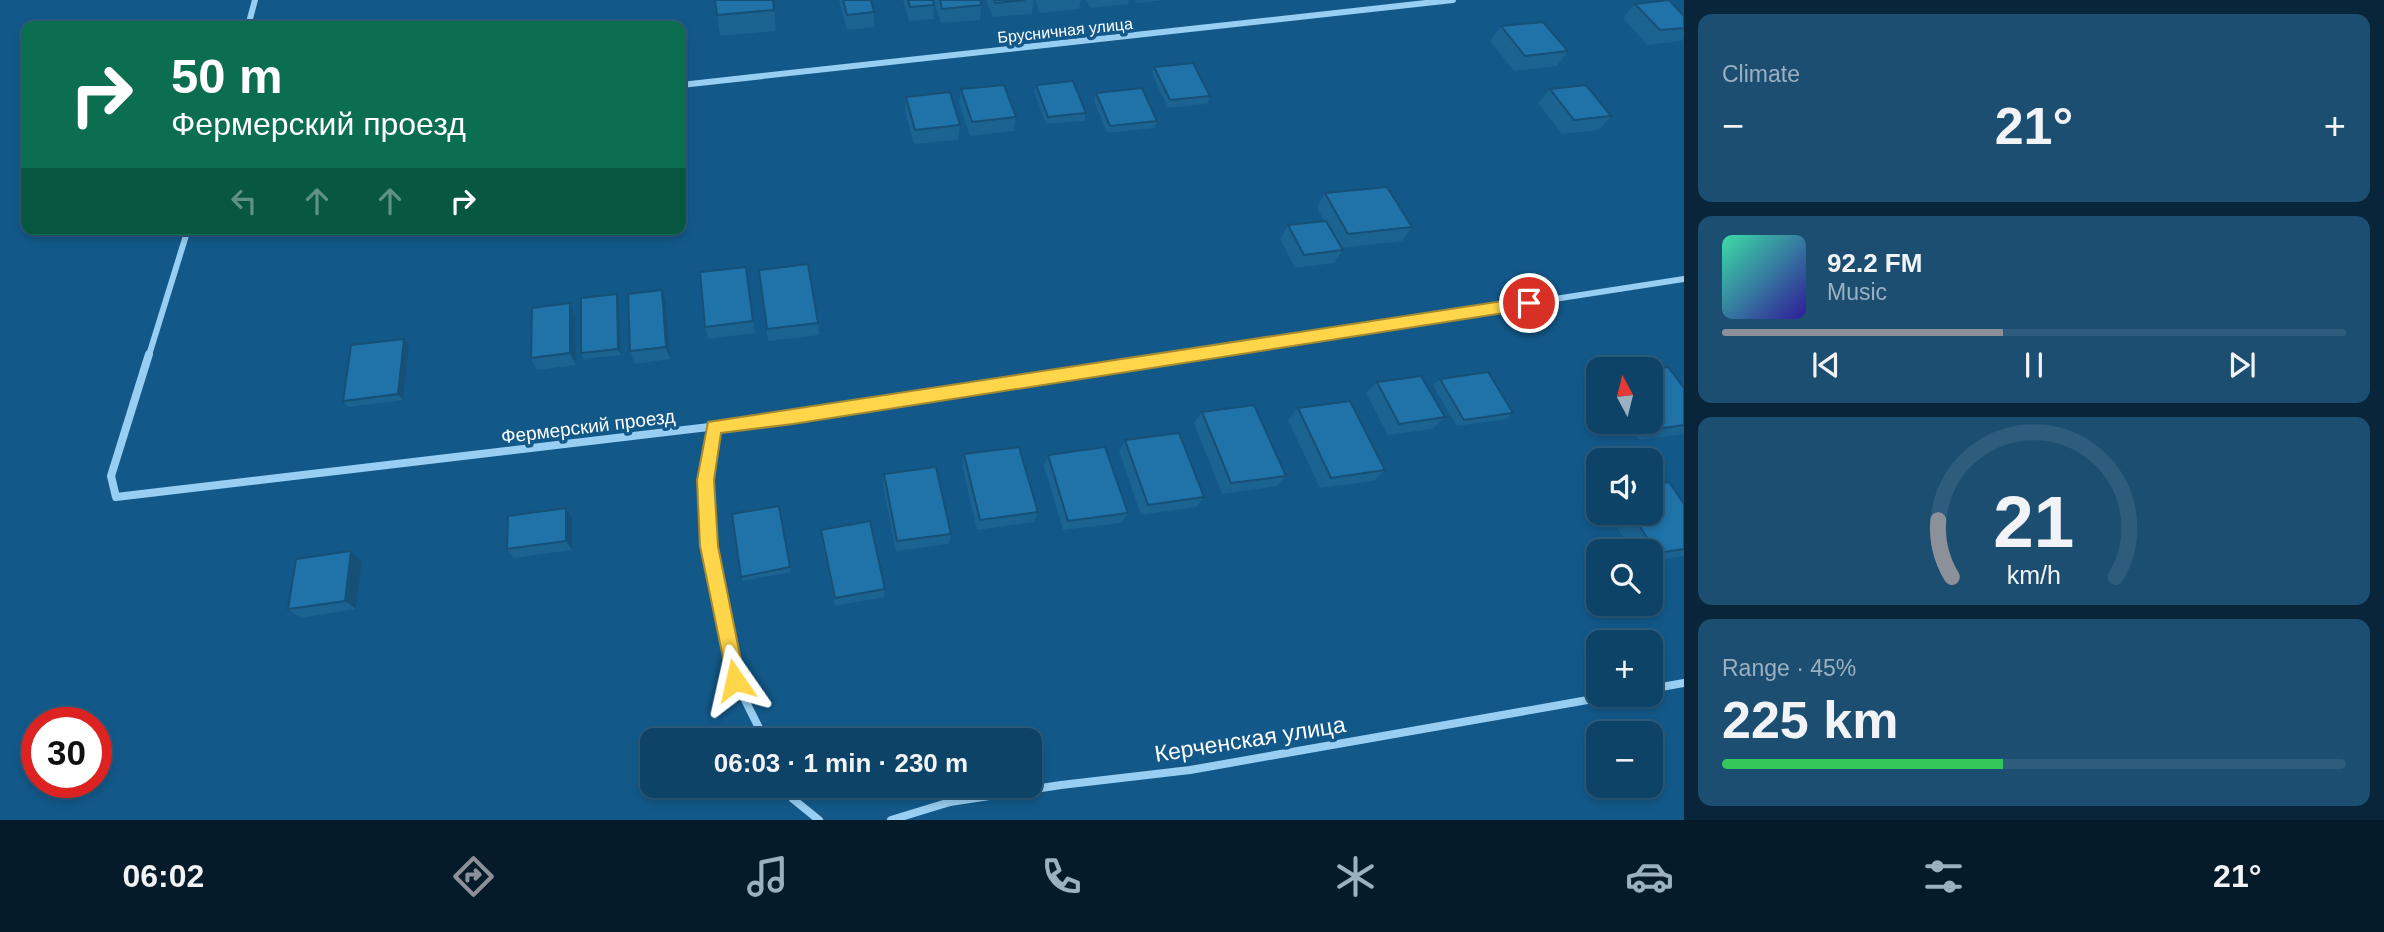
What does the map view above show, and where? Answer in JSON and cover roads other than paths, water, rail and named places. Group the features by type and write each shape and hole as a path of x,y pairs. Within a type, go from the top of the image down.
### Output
{"street":[{"path":"249,21 255,0"},
{"name":"Брусничная улица","path":"686,84 1453,0"},
{"name":"Фермерский проезд","path":"186,235 111,476 116,498 793,418 1684,279"},
{"path":"714,427 705,480 709,546 735,680 759,728"},
{"path":"1663,687 1684,683"},
{"name":"Керченская улица","path":"891,820 950,802 1061,785 1190,770 1586,700"},
{"path":"793,798 819,820"}]}
